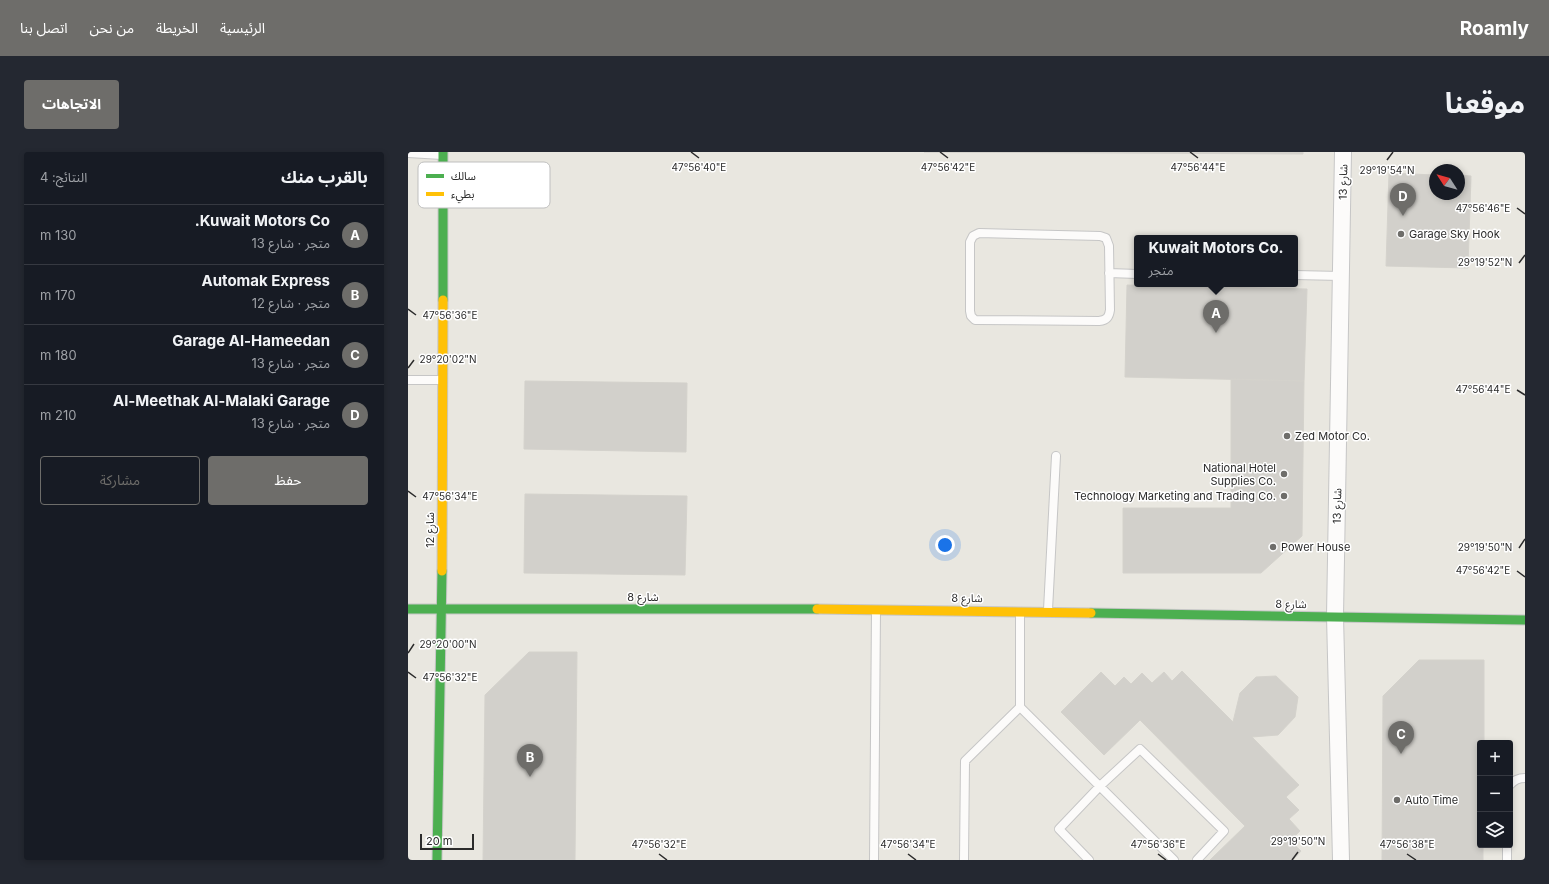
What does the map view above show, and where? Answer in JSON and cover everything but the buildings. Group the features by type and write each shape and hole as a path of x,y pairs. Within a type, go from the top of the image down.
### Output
{"street":[{"name":"شارع 13","path":"1341,860 1335,616 1343,152"},
{"name":"شارع 12","path":"437,860 442,609 443,208"},
{"name":"شارع 8","path":"408,609 876,609 1525,620"}],"lane":[{"path":"408,153 443,154"},
{"path":"976,234 1103,237 1108,241 1109,246 1110,273 1110,310 1109,316 1103,320 979,321 975,320 971,316 970,239 976,234"},
{"path":"1110,273 1134,274"},
{"path":"1298,275 1341,276"},
{"path":"408,380 442,380"},
{"path":"1048,611 1056,456"},
{"path":"874,860 876,609"},
{"path":"1020,611 1020,706 1174,860"},
{"path":"964,860 965,761 1020,706"},
{"path":"1089,860 1059,829 1100,786 1140,749 1224,831 1197,860"},
{"path":"1513,782 1518,778 1525,778"},
{"path":"1507,848 1507,860"}],"traffic: fast":[{"path":"443,152 443,162"},
{"path":"443,208 443,300"},
{"path":"437,860 442,571"},
{"path":"408,609 817,609"},
{"path":"1091,613 1525,620"}],"traffic: slow":[{"path":"442,571 443,300"},
{"path":"817,609 1091,613"}],"place":[{"name":"Al-Meethak Al-Malaki Garage","path":"1403,216"},
{"name":"Garage Sky Hook","path":"1401,234"},
{"name":"Kuwait Motors Co.","path":"1216,333"},
{"name":"Zed Motor Co.","path":"1287,436"},
{"name":"National Hotel Supplies Co.","path":"1284,474"},
{"name":"Technology Marketing and Trading Co.","path":"1284,496"},
{"name":"Power House","path":"1273,547"},
{"name":"Garage Al-Hameedan","path":"1401,754"},
{"name":"Automak Express","path":"530,777"},
{"name":"Auto Time","path":"1397,800"}]}
